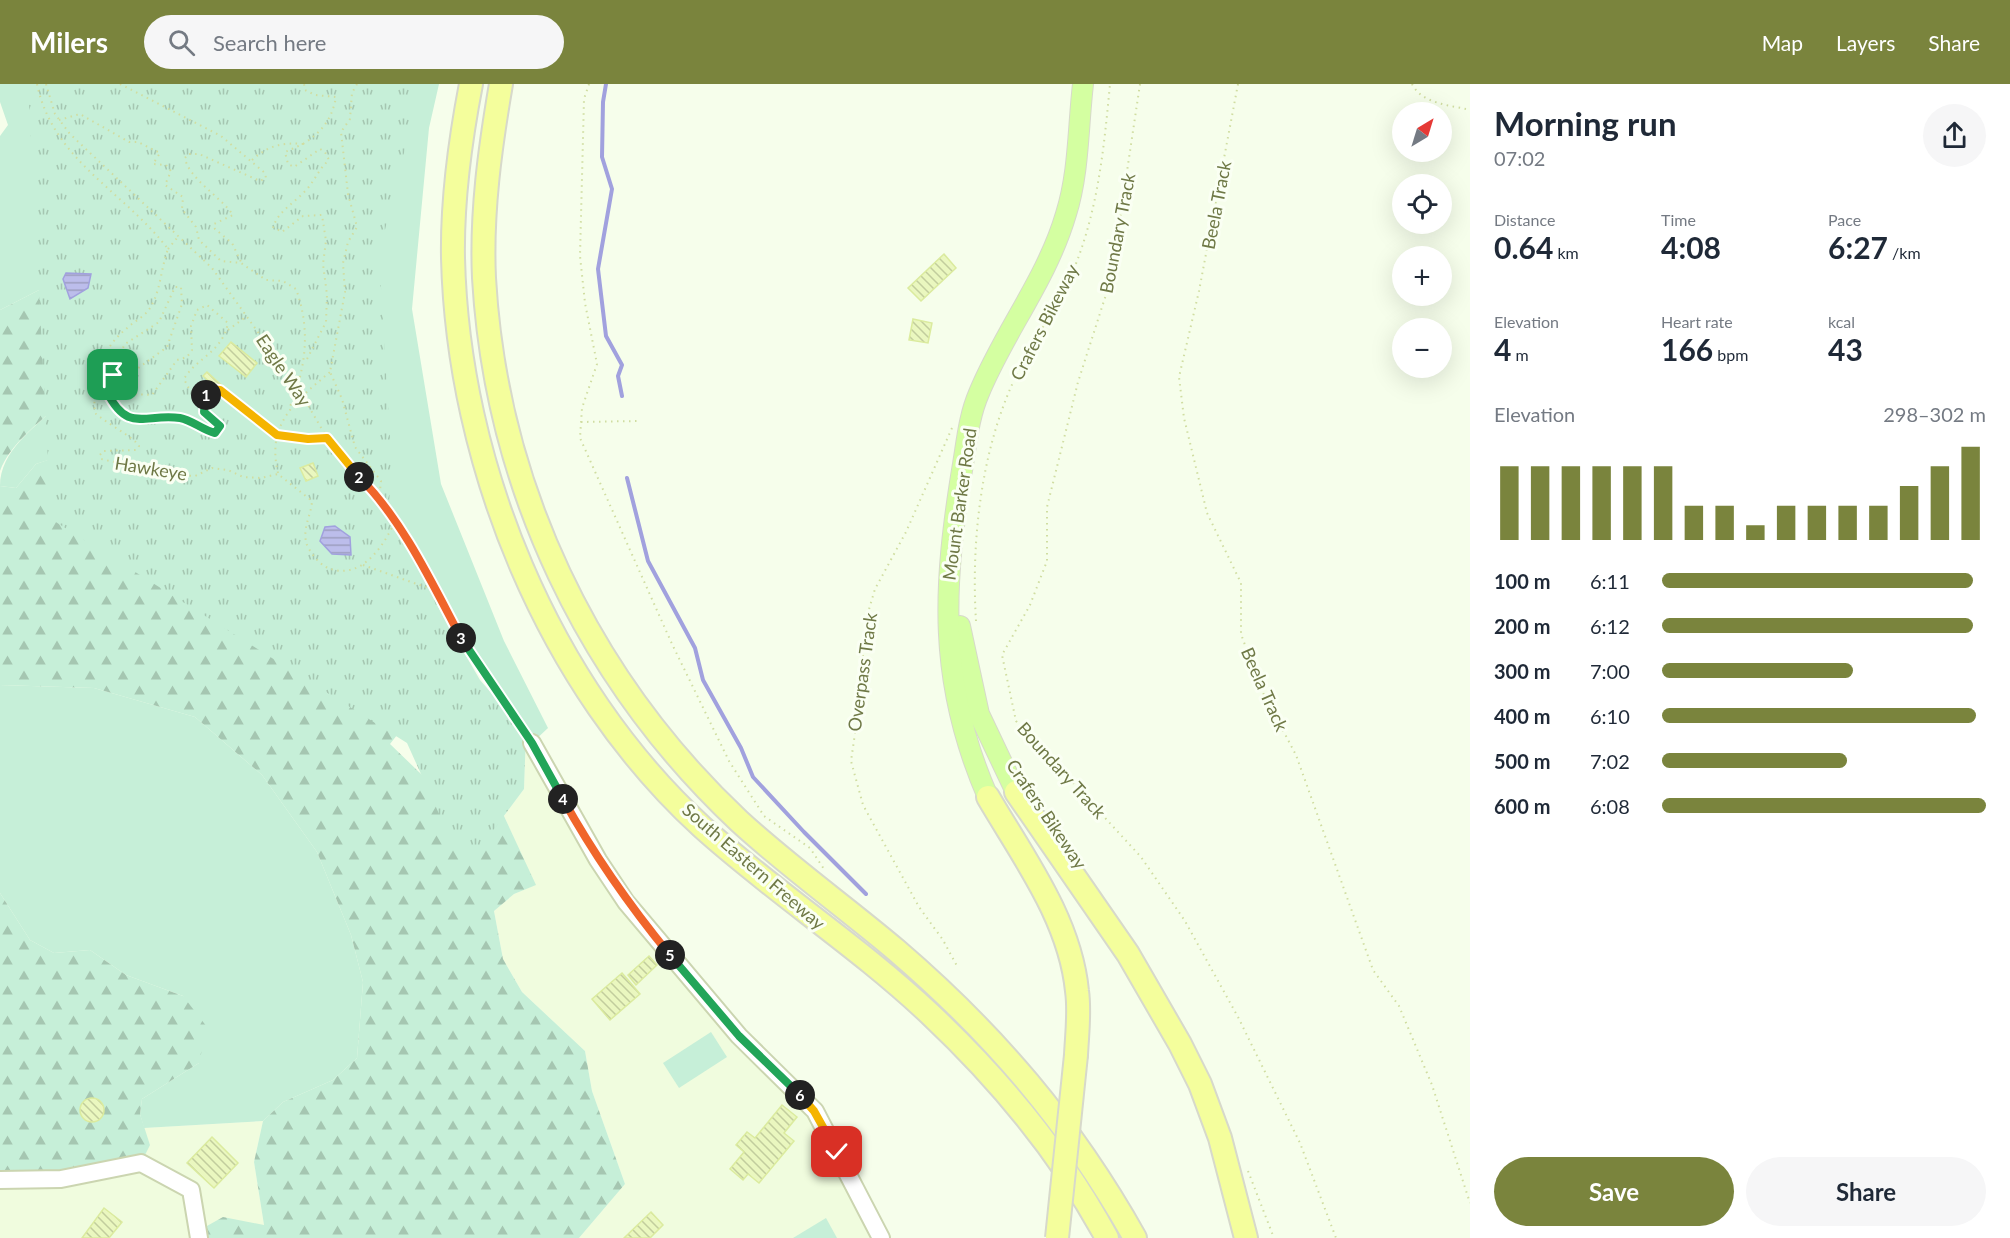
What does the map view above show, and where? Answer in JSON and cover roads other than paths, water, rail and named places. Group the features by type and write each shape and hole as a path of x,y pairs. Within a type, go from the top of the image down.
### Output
{"highway":[{"name":"South Eastern Freeway","path":"471,84 456,187 453,255 460,347 472,415 489,480 512,544 540,607 574,667 612,724 654,777 699,824 735,856 877,969 929,1013 960,1044 1020,1111 1059,1162 1107,1238"},
{"name":"South Eastern Freeway","path":"501,84 485,202 484,276 489,332 505,423 520,478 544,543 572,604 607,663 646,718 690,772 739,820 911,964 993,1042 1081,1148 1135,1238"},
{"path":"1016,792 1128,954 1180,1044 1200,1084 1220,1138 1246,1238"},
{"path":"988,797 1057,919 1071,959 1077,992 1076,1055 1057,1238"}],"main road":[{"name":"Mount Barker Road","path":"988,797 960,723 951,672 947,589 955,502 966,432 978,395 994,360 1042,276 1067,212 1077,149 1083,84"},
{"name":"Mount Barker Road","path":"1016,792 992,746 973,692 961,635 956,553 967,476 982,409 1004,357 1051,272 1074,208 1082,172 1090,84"}],"street":[{"path":"532,743 598,860 626,902 739,1036 814,1111 881,1238"},
{"path":"0,1180 61,1179 141,1163 191,1190 199,1238"}],"water":[{"path":"66,273 91,274 88,288 70,299 63,279"},
{"path":"335,526 350,537 351,555 332,554 320,541 325,527"}],"waterway":[{"path":"606,84 603,102 602,157 612,189 598,269 606,336 622,365 618,376 622,396"},
{"path":"627,478 648,561 695,648 703,680 741,748 753,777 866,894"}]}
